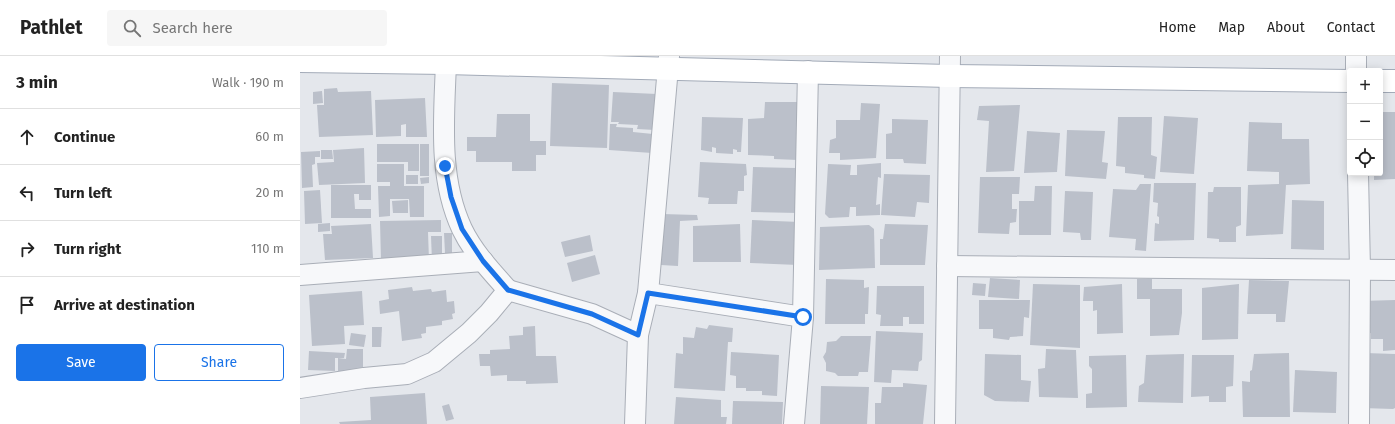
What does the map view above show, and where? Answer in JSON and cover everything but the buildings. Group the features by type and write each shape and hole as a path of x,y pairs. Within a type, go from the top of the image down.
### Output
{"main road":[{"path":"300,61 446,63 490,60 668,63 808,72 950,66 1347,81"},
{"path":"1383,81 1395,81"}],"street":[{"path":"1356,56 1356,68"},
{"path":"446,63 444,110 445,166 451,197 462,229 483,261 508,290 592,314 638,335"},
{"path":"635,424 638,335 648,293 668,63"},
{"path":"945,424 950,66"},
{"path":"794,424 803,317 808,72"},
{"path":"1358,176 1360,270 1359,424"},
{"path":"300,274 483,261"},
{"path":"947,266 1395,270"},
{"path":"300,388 364,378 407,374 434,362 452,348 479,323 508,290"},
{"path":"648,293 803,317"}],"route":[{"path":"445,166 451,197 462,229 483,261 508,290 592,314 638,335 648,293 803,317"}]}
